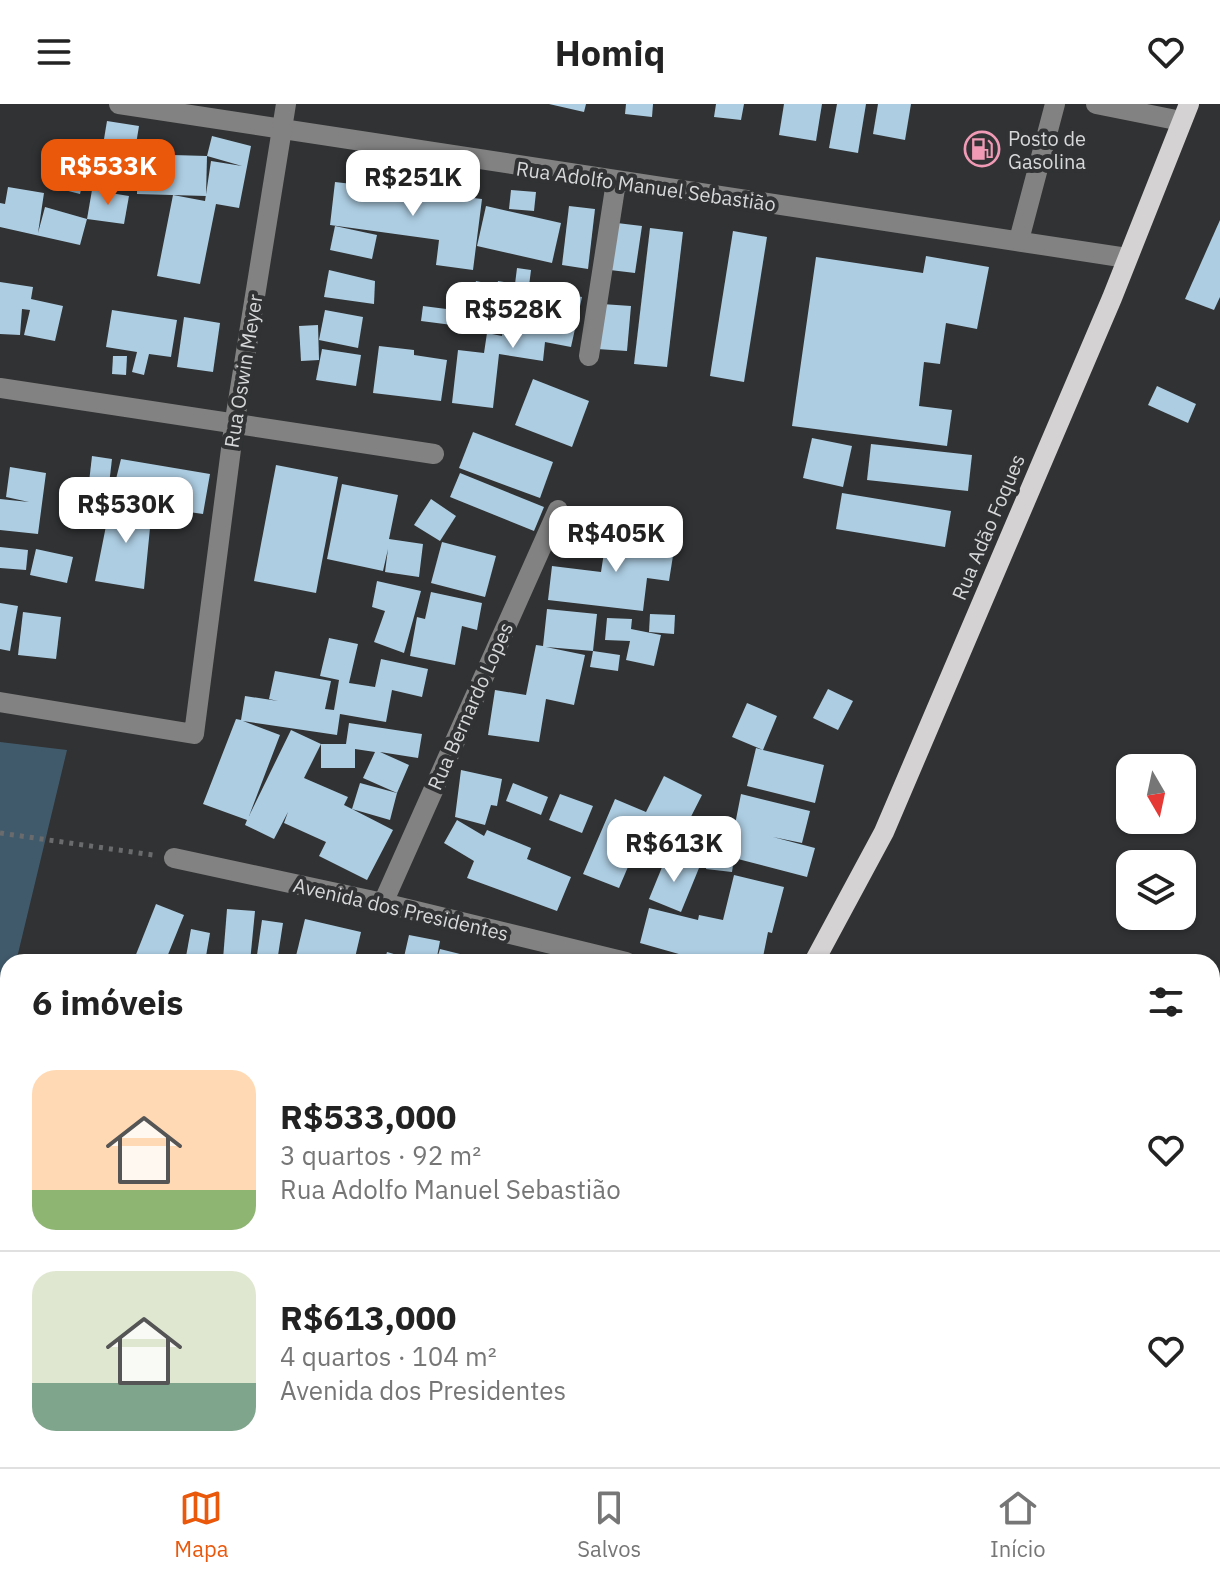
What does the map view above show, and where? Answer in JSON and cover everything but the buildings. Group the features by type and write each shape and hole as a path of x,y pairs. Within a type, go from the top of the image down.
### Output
{"main road":[{"name":"Rua Adão Foques","path":"818,954 884,832 1127,258 1185,112"}],"street":[{"name":"Rua Adolfo Manuel Sebastião","path":"119,104 1127,258"},
{"name":"Rua Oswin Meyer","path":"0,702 194,734 234,426 286,104"},
{"path":"1019,240 1055,104"},
{"path":"1096,104 1185,112"},
{"path":"589,356 616,182"},
{"path":"0,388 434,454"},
{"name":"Rua Bernardo Lopes","path":"383,903 558,510"},
{"name":"Avenida dos Presidentes","path":"174,858 383,903 593,954"}],"path":[{"path":"0,833 174,858"}],"shaded area":[{"path":"0,742 67,750 18,954 0,954"}],"place":[{"name":"Posto de Gasolina","path":"982,149"}]}
